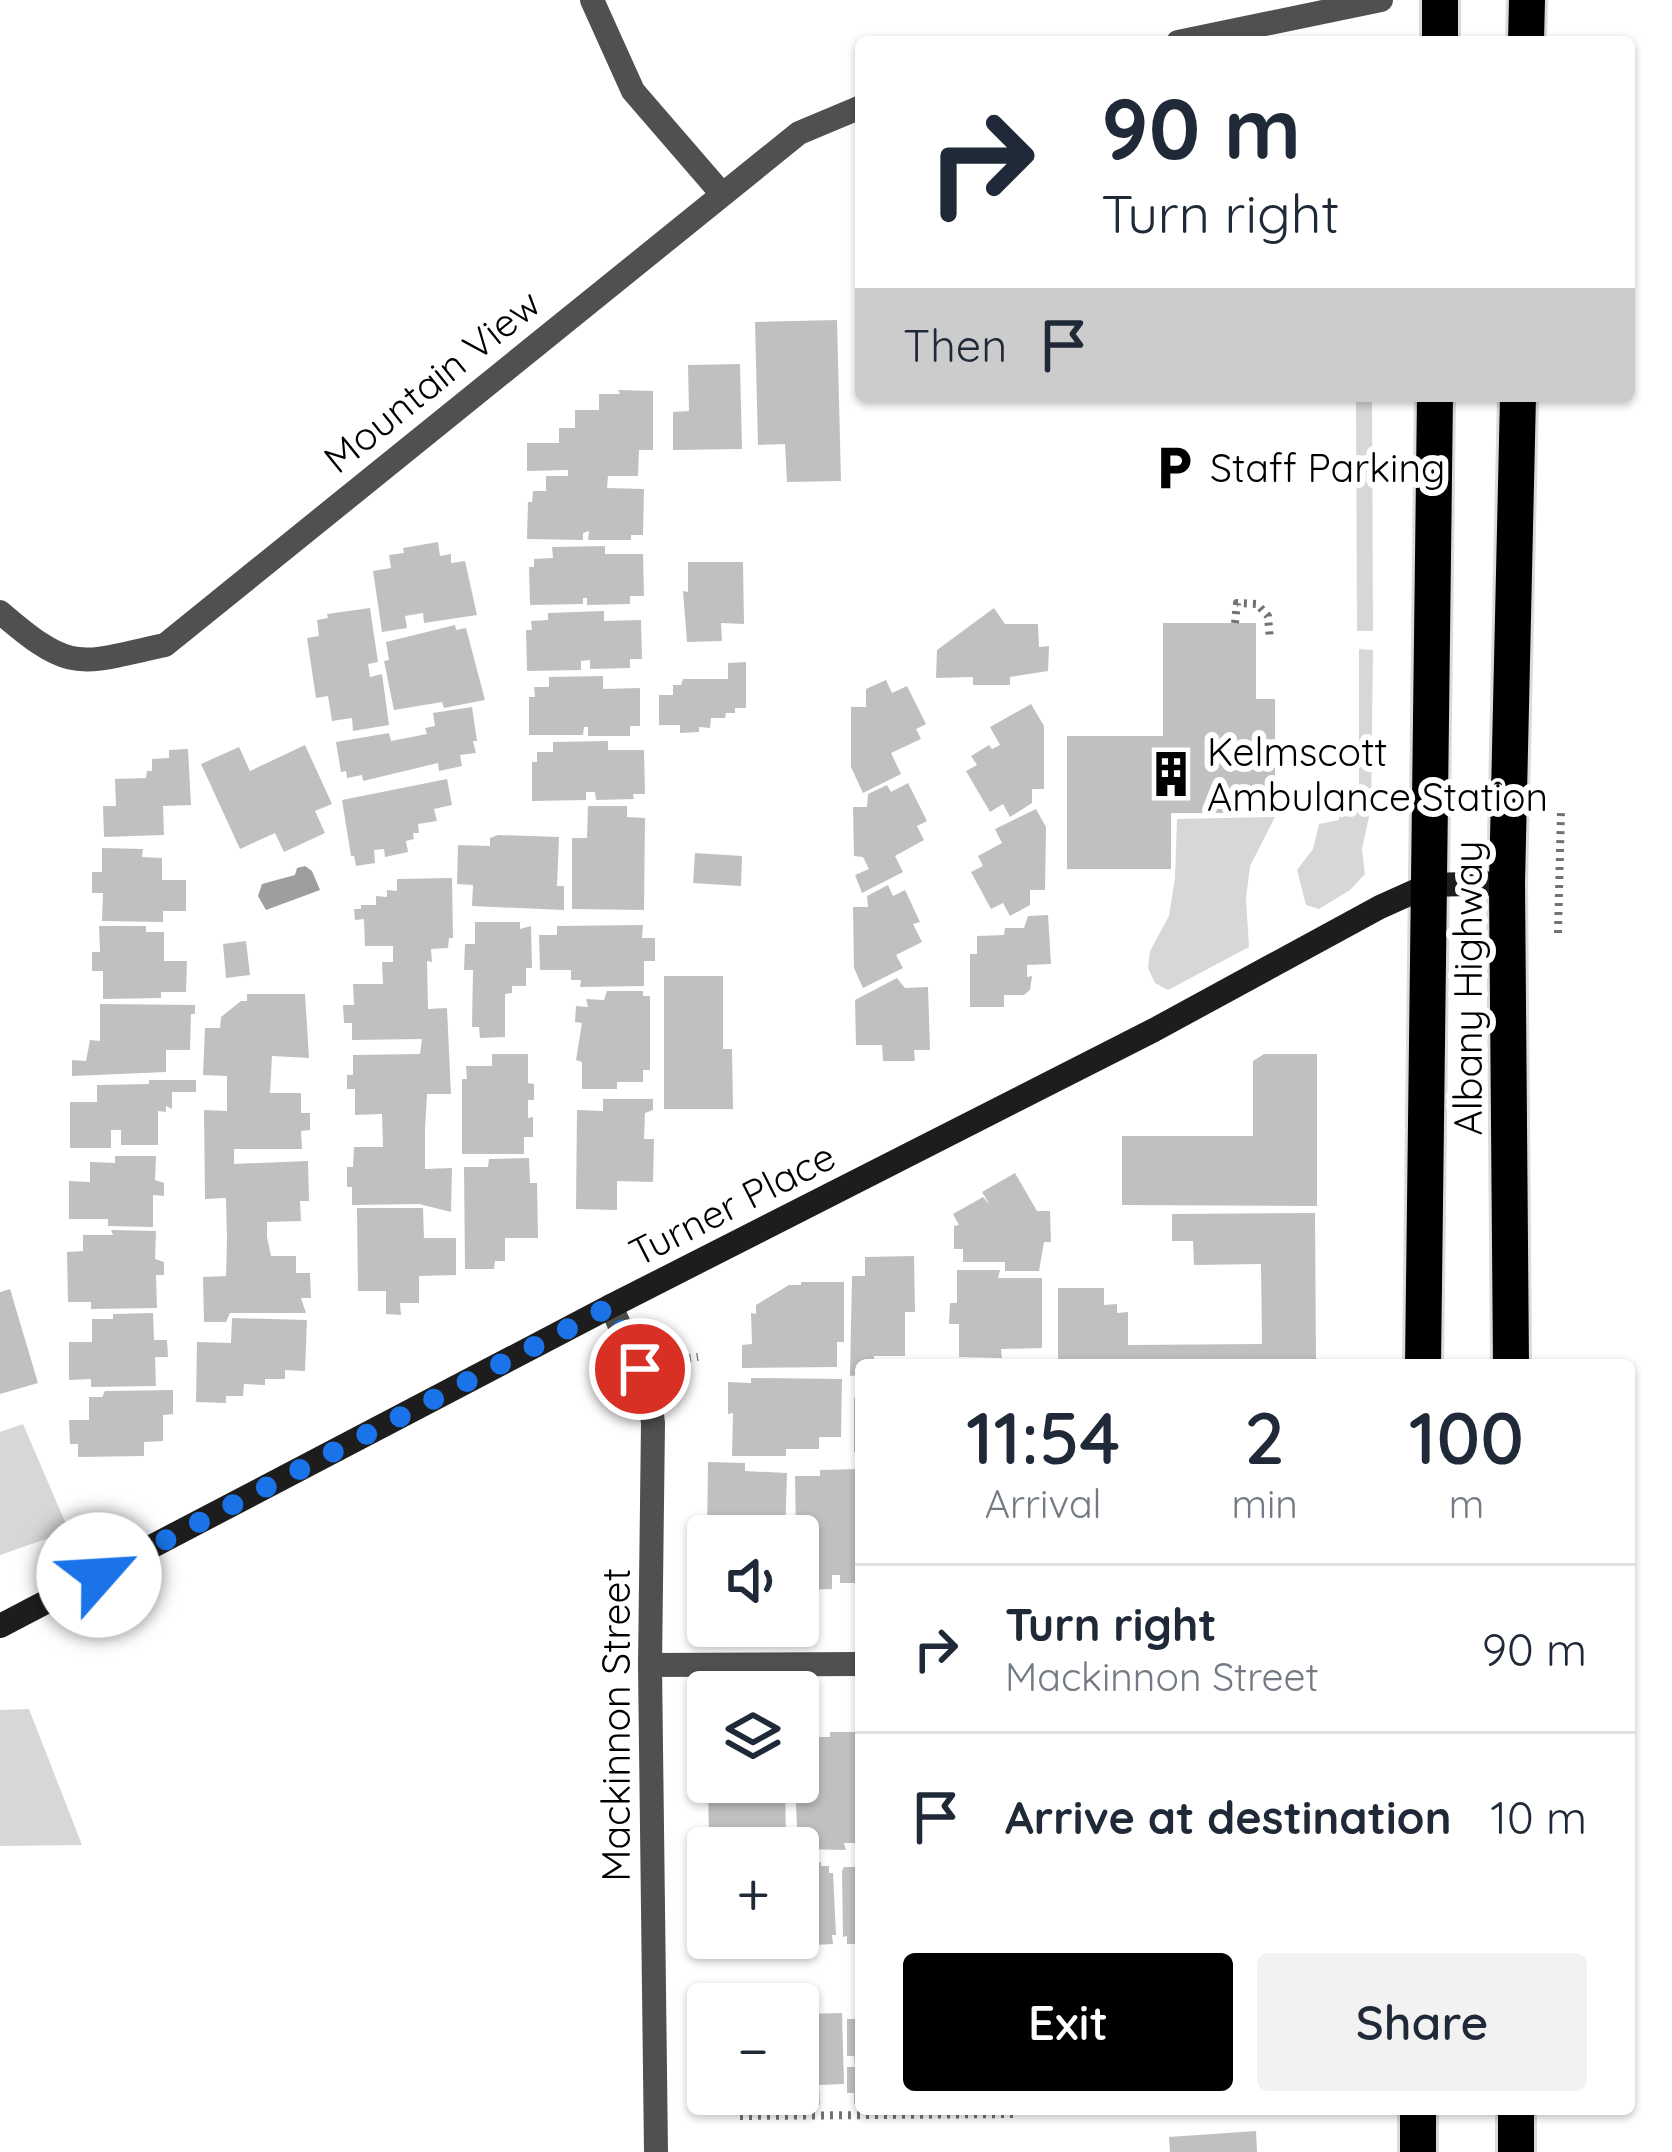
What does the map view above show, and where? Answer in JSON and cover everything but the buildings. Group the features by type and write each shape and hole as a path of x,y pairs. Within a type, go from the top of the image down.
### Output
{"highway":[{"path":"1440,0 1440,36"},
{"path":"1526,36 1527,0"},
{"name":"Albany Highway","path":"1423,1359 1435,402"},
{"name":"Albany Highway","path":"1511,1359 1508,883 1517,402"},
{"path":"1418,2115 1418,2152"},
{"path":"1516,2115 1516,2152"}],"street":[{"path":"592,0 633,91 722,194"},
{"path":"1207,36 1381,0"},
{"name":"Mountain View","path":"0,612 61,657 89,662 165,645 799,133 855,110"},
{"name":"Turner Place","path":"0,1627 611,1306 1154,1030 1380,907 1429,885 1508,883"},
{"name":"Mackinnon Street","path":"611,1306 643,1376 651,1408 656,2152"},
{"path":"650,1664 855,1664"}],"path":[{"path":"1235,623 1237,603 1257,604 1268,616 1270,640"},
{"path":"1558,933 1562,811"},
{"path":"662,1362 698,1357"},
{"path":"740,2116 878,2115"}],"shaded area":[{"path":"1356,402 1372,402 1373,631 1357,631"},
{"path":"1359,649 1373,650 1371,807 1362,849 1365,874 1350,890 1319,909 1306,905 1297,870 1313,849 1319,824 1339,820 1341,796 1359,795"},
{"path":"1275,817 1250,866 1246,898 1249,947 1168,990 1155,983 1148,968 1150,951 1169,916 1177,819"},
{"path":"305,866 320,890 266,910 258,896 262,884 295,875 297,868"},
{"path":"23,1424 69,1531 0,1555 0,1432"},
{"path":"29,1709 82,1845 0,1846 0,1710"}],"place":[{"name":"Staff Parking","path":"1174,468"},
{"name":"Kelmscott Ambulance Station","path":"1171,774"}],"route":[{"path":"99,1575 611,1306 640,1369"}]}
